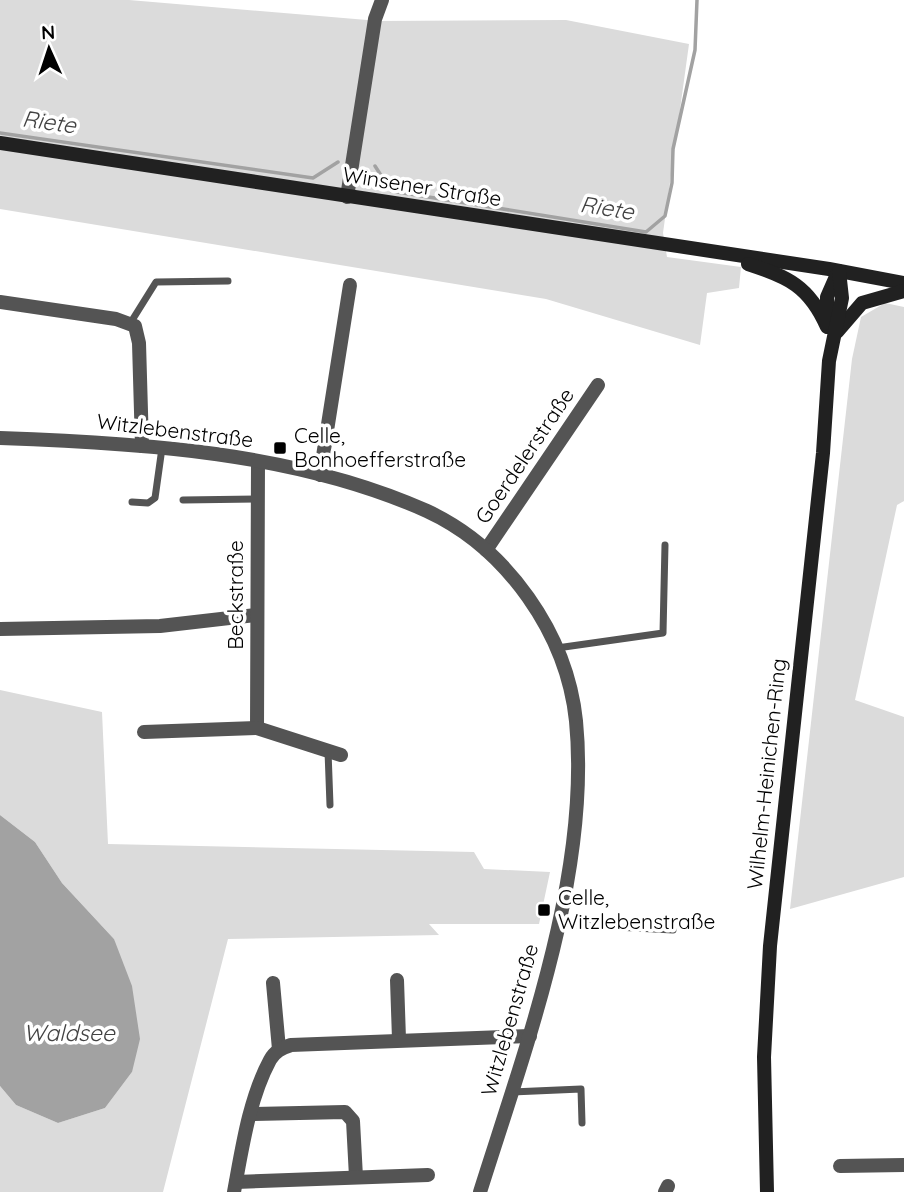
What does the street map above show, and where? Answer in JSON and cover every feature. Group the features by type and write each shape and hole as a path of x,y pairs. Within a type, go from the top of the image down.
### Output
{"main road":[{"name":"Winsener Straße","path":"0,143 839,271 904,284"},
{"path":"713,252 794,282 807,293 831,331 862,303 904,291"},
{"name":"Wilhelm-Heinichen-Ring","path":"768,1192 764,1057 770,946 824,453 831,331 842,298 839,271"}],"street":[{"path":"347,197 375,19 382,0"},
{"path":"320,475 350,285"},
{"path":"0,305 131,322 135,326 139,343 142,446"},
{"name":"Goerdelerstraße","path":"486,550 598,384"},
{"name":"Witzlebenstraße","path":"0,438 162,448 258,462 320,475 428,512 486,550 523,591 557,649 566,671 576,721 574,829 559,924 530,1036 480,1192"},
{"name":"Beckstraße","path":"257,729 258,462"},
{"path":"0,629 160,626 256,615"},
{"path":"144,732 257,729 334,752"},
{"path":"397,980 399,1039"},
{"path":"273,983 279,1049"},
{"path":"428,1175 356,1177 235,1187 251,1114 270,1059 279,1049 291,1045 530,1036"},
{"path":"251,1114 345,1112 354,1121 356,1177"},
{"path":"840,1166 904,1165"}],"lane":[{"path":"131,322 156,282 228,281"},
{"path":"132,502 149,503 155,498 162,448"},
{"path":"183,500 256,499"},
{"path":"557,649 663,633 665,545"},
{"path":"330,805 334,752"},
{"path":"559,924 673,930"},
{"path":"512,1092 581,1088 582,1123"}],"shaded area":[{"path":"0,0 129,0 379,21 566,20 689,44 663,233 667,257 741,267 739,288 707,293 700,345 546,299 0,209"},
{"path":"885,303 904,307 904,501 897,505 855,700 904,717 904,877 790,909 852,359 861,317"},
{"path":"0,690 102,712 108,844 474,852 484,869 550,872 539,924 429,924 439,935 228,939 163,1192 0,1192 0,1086 16,1105 58,1123 105,1108 132,1072 114,939 62,883 35,842 0,815"}],"water":[{"name":"Waldsee","path":"0,815 35,842 62,883 114,939 132,986 140,1039 132,1072 105,1108 58,1123 16,1105 0,1086"}],"waterway":[{"name":"Riete","path":"375,166 391,191 646,232 665,216 672,183 673,149 695,50 697,0"},
{"name":"Riete","path":"0,133 313,178 338,162"}],"place":[{"name":"Celle, Bonhoefferstraße","path":"280,448"},
{"name":"Celle, Witzlebenstraße","path":"544,910"}]}
